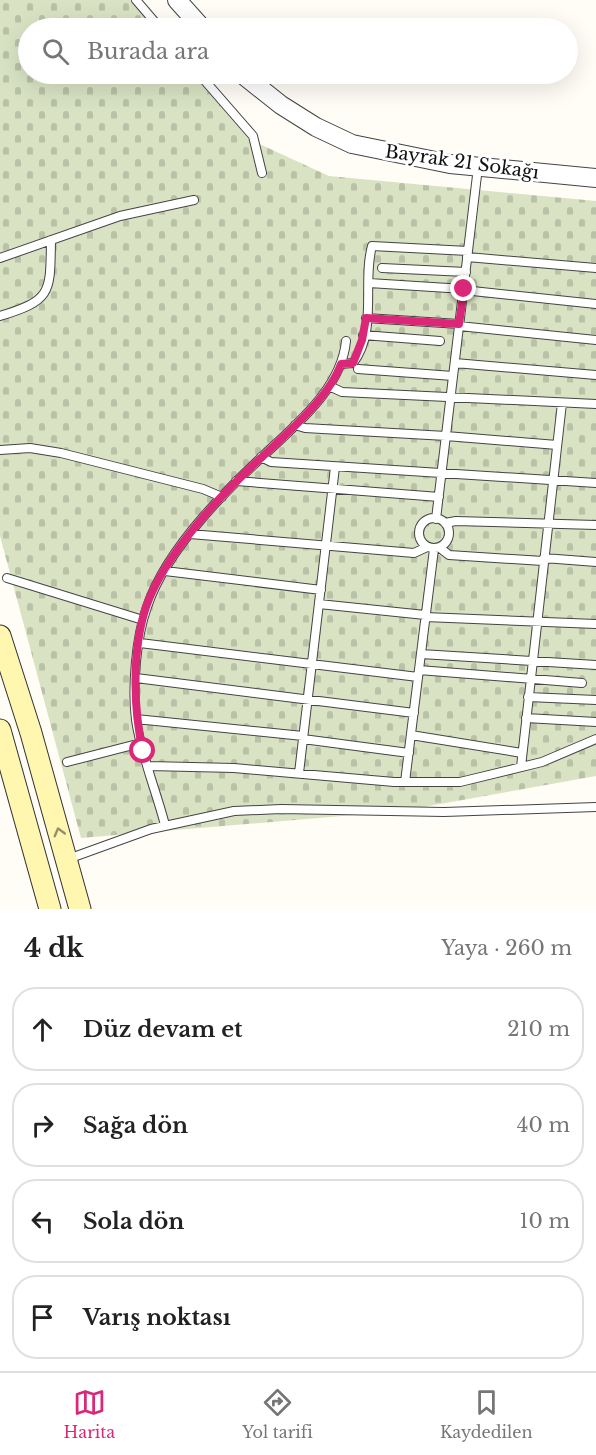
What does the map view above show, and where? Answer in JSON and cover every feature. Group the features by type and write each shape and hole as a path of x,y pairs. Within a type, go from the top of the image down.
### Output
{"main road":[{"path":"0,636 31,733 80,909"},
{"path":"0,730 50,909"}],"street":[{"path":"177,0 193,18"},
{"name":"Bayrak 21 Sokağı","path":"256,84 307,122 352,144 391,153 478,167 596,178"}],"lane":[{"path":"136,0 151,18"},
{"path":"208,84 253,136 262,173"},
{"path":"436,519 478,167"},
{"path":"0,258 137,211 195,200"},
{"path":"0,316 37,302 45,294 50,281 51,240"},
{"path":"341,364 353,363 363,336 369,283 368,264 372,246 375,244 596,268"},
{"path":"382,268 466,272"},
{"path":"369,283 596,304"},
{"path":"366,318 459,325 596,340"},
{"path":"363,336 440,341"},
{"path":"165,825 136,719 136,678 140,643 143,620 151,596 190,534 236,481 294,425 329,386 341,364 346,341"},
{"path":"455,363 596,375"},
{"path":"358,369 453,376"},
{"path":"329,386 342,392 450,399 596,404"},
{"path":"521,767 562,403"},
{"path":"294,425 304,428 557,445"},
{"path":"0,450 30,448 61,453 203,489 222,497"},
{"path":"261,457 272,462 335,467 596,483"},
{"path":"299,773 335,467"},
{"path":"236,481 439,497"},
{"path":"596,525 456,520 445,523 436,519 425,521 420,531 422,543 449,555 596,562"},
{"path":"190,534 414,553 434,548 449,538 445,523"},
{"path":"405,782 434,548"},
{"path":"165,571 321,590"},
{"path":"7,578 143,620"},
{"path":"319,604 425,616 596,624"},
{"path":"140,643 312,664 418,674 530,678 582,683"},
{"path":"421,654 596,665"},
{"path":"136,678 414,713"},
{"path":"528,697 596,700"},
{"path":"526,718 596,722"},
{"path":"136,719 409,753"},
{"path":"411,735 522,753"},
{"path":"149,766 299,773 405,782 460,782 542,762 596,739"},
{"path":"67,762 141,743"},
{"path":"67,860 165,825 211,815 258,810 444,812 596,807"}],"green space":[{"path":"0,0 131,0 146,18 18,18 18,84 203,84 251,140 329,176 596,201 596,776 401,811 81,838 0,536"}],"route":[{"path":"143,751 136,719 135,683 144,617 151,596 171,562 228,489 289,431 326,391 341,364 353,363 362,340 366,318 459,324 464,289"}]}
